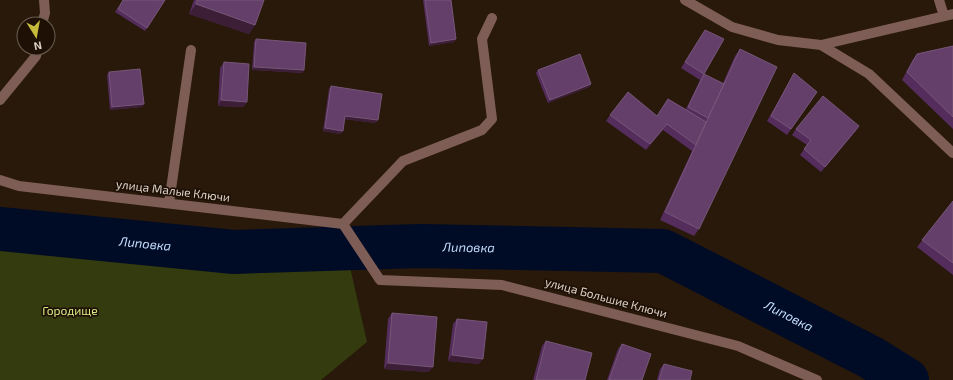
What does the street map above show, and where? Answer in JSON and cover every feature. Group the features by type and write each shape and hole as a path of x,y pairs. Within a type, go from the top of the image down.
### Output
{"street":[{"path":"44,0 44,16"},
{"path":"685,0 732,27 778,40 821,46 948,15 939,0"},
{"path":"344,224 403,161 482,130 492,119 482,39 492,18"},
{"path":"821,46 869,74 953,152"},
{"path":"169,203 191,50"},
{"path":"0,100 36,56"},
{"name":"улица Малые Ключи","path":"0,180 19,186 344,224"},
{"name":"улица Большие Ключи","path":"344,224 380,280 502,285 738,346 817,380"}],"green space":[{"name":"Городище","path":"0,234 35,240 350,267 367,342 321,380 0,380"}],"building":[{"path":"123,0 165,0 147,28 118,9"},
{"path":"197,0 264,0 255,25 196,4"},
{"path":"425,0 451,0 456,39 431,43"},
{"path":"705,30 724,39 704,74 685,62"},
{"path":"256,39 306,43 304,70 254,67"},
{"path":"953,46 953,117 907,72 917,54"},
{"path":"740,49 777,67 699,229 665,212"},
{"path":"580,54 591,84 550,100 538,70"},
{"path":"224,62 249,64 247,102 221,100"},
{"path":"140,69 144,104 112,107 109,72"},
{"path":"794,73 817,92 791,129 771,116"},
{"path":"704,74 724,84 708,118 688,107"},
{"path":"331,86 382,94 378,120 345,116 343,131 325,128"},
{"path":"628,92 657,116 668,99 706,122 696,145 667,124 650,144 610,115"},
{"path":"823,96 859,126 825,167 804,149 811,140 796,129"},
{"path":"953,201 953,263 922,240"},
{"path":"392,313 437,317 433,367 388,363"},
{"path":"457,319 487,322 483,359 452,355"},
{"path":"546,341 592,353 585,380 536,380"},
{"path":"622,344 651,354 642,380 609,380"},
{"path":"664,364 692,371 690,380 659,380"}],"waterway":[{"name":"Липовка","path":"0,229 234,252 420,246 663,251 870,357 907,380"}]}
